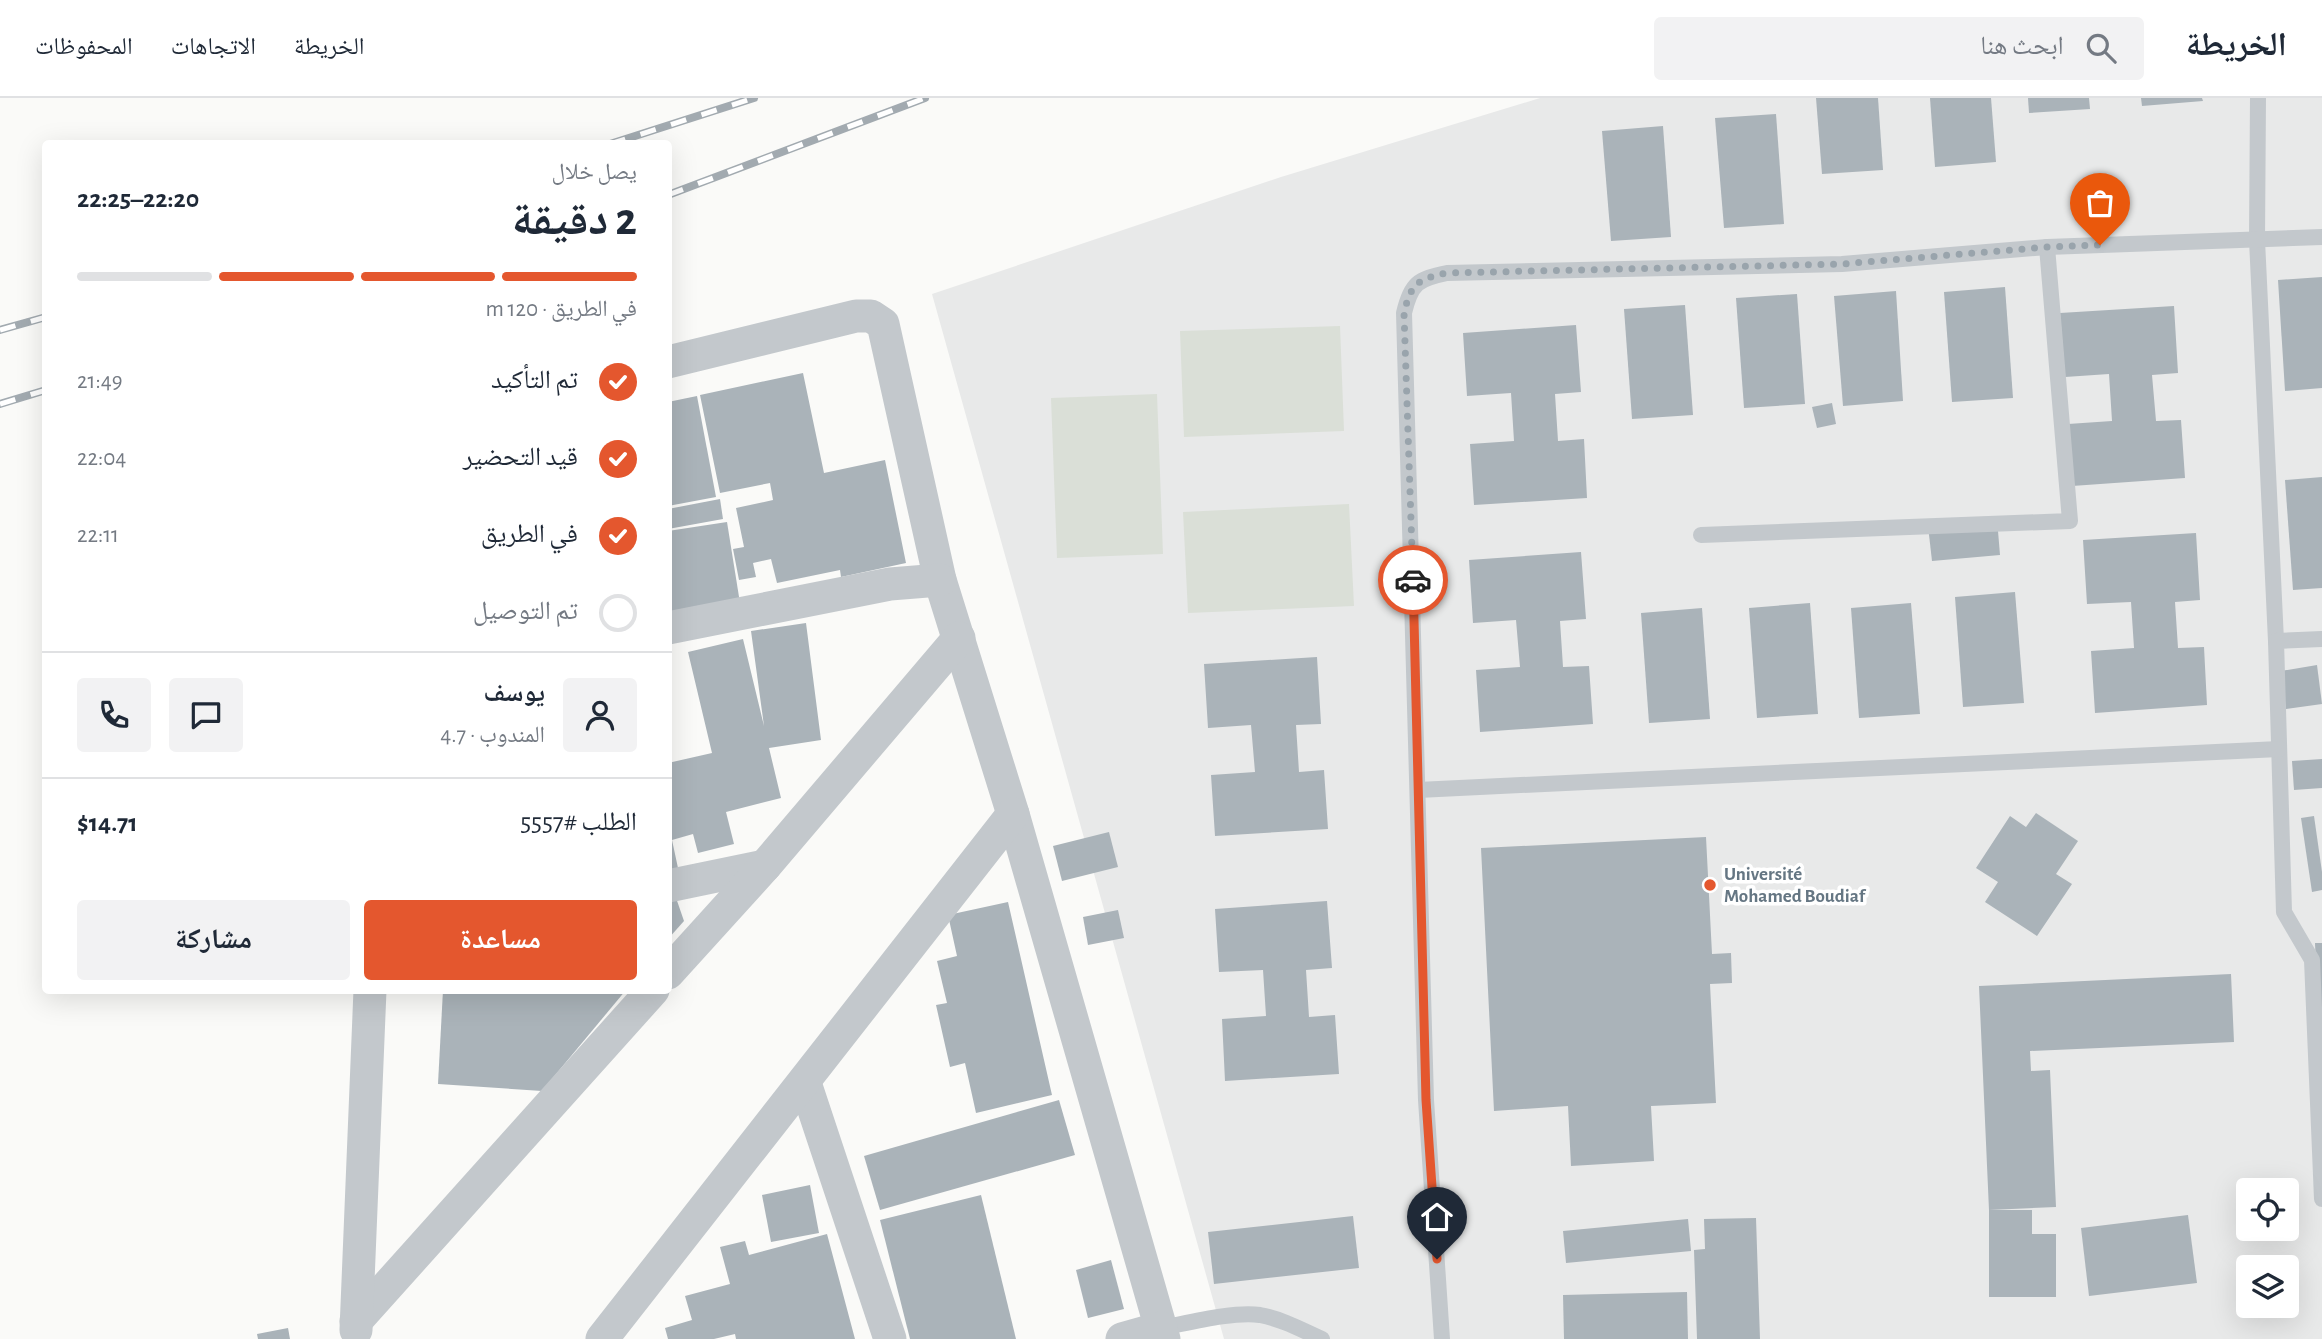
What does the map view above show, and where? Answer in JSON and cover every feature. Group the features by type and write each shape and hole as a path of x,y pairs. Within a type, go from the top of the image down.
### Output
{"street":[{"path":"672,361 856,316 871,316 883,324 940,580 1013,814 1163,1333 1122,1339"},
{"path":"672,627 890,584 940,580"},
{"path":"672,969 765,866 958,638"},
{"path":"612,1334 1013,814"},
{"path":"672,885 765,866"},
{"path":"356,1330 370,994"},
{"path":"356,1330 650,994"},
{"path":"805,1083 890,1339"}],"lane":[{"path":"2259,98 2257,240 2276,641 2284,912 2312,960 2322,1199"},
{"path":"1442,1339 1426,1100 1404,313 1409,292 1424,278 1447,273 1842,264 2048,247 2322,237"},
{"path":"1702,535 2070,521 2048,247"},
{"path":"2276,641 2322,639"},
{"path":"1419,790 2279,748"},
{"path":"1163,1333 1234,1316 1258,1315 1282,1321 1322,1339"}],"shaded area":[{"name":"Université Mohamed Boudiaf","path":"1540,98 2322,98 2322,1339 1224,1339 932,294 1281,177"},
{"path":"1340,326 1344,431 1184,437 1180,331"},
{"path":"1157,394 1163,554 1057,558 1051,398"},
{"path":"1349,504 1354,606 1188,613 1183,512"}],"building":[{"path":"1816,98 1878,98 1883,170 1822,174"},
{"path":"1930,98 1991,98 1996,162 1935,167"},
{"path":"2028,98 2089,98 2090,109 2029,113"},
{"path":"2141,98 2202,98 2203,101 2142,106"},
{"path":"1776,114 1784,224 1724,228 1715,118"},
{"path":"1663,126 1671,237 1611,241 1602,131"},
{"path":"2322,277 2322,388 2285,391 2278,280"},
{"path":"2005,287 2013,398 1952,402 1944,292"},
{"path":"1896,291 1903,401 1843,406 1834,296"},
{"path":"1797,294 1805,404 1744,408 1736,298"},
{"path":"1685,305 1693,415 1632,419 1624,309"},
{"path":"2174,306 2178,373 2152,375 2156,421 2181,420 2185,478 2072,486 2068,424 2112,421 2109,374 2065,377 2060,313"},
{"path":"1576,325 1581,392 1555,394 1558,441 1584,439 1587,498 1474,505 1470,444 1514,441 1511,393 1467,396 1463,333"},
{"path":"803,373 824,473 885,460 906,563 841,577 840,570 777,583 771,559 753,563 756,577 739,580 733,549 744,547 736,508 773,500 770,483 720,493 700,395"},
{"path":"697,396 716,497 672,505 672,401"},
{"path":"1832,403 1836,424 1817,428 1812,407"},
{"path":"2322,477 2322,588 2293,590 2285,480"},
{"path":"720,499 723,519 672,528 672,508"},
{"path":"1997,519 2000,555 1932,561 1928,526"},
{"path":"727,522 740,603 672,614 672,530"},
{"path":"2196,533 2200,600 2175,602 2178,648 2204,647 2207,705 2095,713 2091,651 2134,648 2131,602 2087,604 2083,540"},
{"path":"1581,552 1586,619 1560,621 1563,667 1589,666 1593,724 1480,732 1476,670 1520,667 1516,620 1473,623 1469,560"},
{"path":"2015,592 2024,703 1963,707 1955,597"},
{"path":"1810,603 1818,714 1757,718 1749,608"},
{"path":"1911,603 1920,714 1859,718 1851,608"},
{"path":"1702,608 1710,719 1649,723 1641,613"},
{"path":"806,623 821,740 769,748 781,798 726,812 734,844 698,853 693,834 672,840 672,762 712,753 688,652 743,639 764,726 751,631"},
{"path":"1317,657 1321,724 1296,725 1299,772 1324,770 1328,829 1215,836 1211,775 1255,772 1251,725 1208,728 1204,664"},
{"path":"2317,665 2322,704 2286,709 2281,671"},
{"path":"2322,759 2322,788 2294,790 2292,761"},
{"path":"2036,813 2078,841 2056,874 2072,884 2037,936 1985,902 1998,882 1976,868 2010,816 2026,827"},
{"path":"2314,816 2322,890 2312,892 2301,818"},
{"path":"1109,832 1118,867 1062,881 1053,846"},
{"path":"1706,837 1712,954 1731,953 1732,983 1710,984 1716,1103 1651,1106 1654,1161 1571,1166 1568,1106 1494,1111 1481,848"},
{"path":"672,840 678,868 672,869"},
{"path":"674,892 684,921 672,934"},
{"path":"1327,901 1332,968 1306,970 1309,1017 1335,1015 1339,1074 1225,1081 1222,1019 1266,1016 1263,970 1219,972 1215,909"},
{"path":"1008,902 1052,1095 976,1113 965,1063 950,1067 936,1005 947,1003 937,961 957,956 948,915"},
{"path":"1118,910 1124,938 1088,945 1083,917"},
{"path":"2315,943 2322,943 2322,1052 2320,1052"},
{"path":"2231,974 2234,1042 2030,1051 2031,1071 2050,1070 2056,1207 1989,1210 1979,986"},
{"path":"443,994 623,994 542,1091 438,1084"},
{"path":"1059,1100 1075,1155 880,1210 864,1156"},
{"path":"810,1185 819,1233 771,1242 762,1195"},
{"path":"981,1195 1016,1339 910,1339 880,1220"},
{"path":"1989,1210 2032,1210 2032,1234 2056,1234 2056,1297 1989,1297"},
{"path":"2188,1215 2197,1283 2089,1296 2081,1228"},
{"path":"1353,1216 1359,1268 1214,1284 1208,1232"},
{"path":"1756,1218 1760,1339 1697,1339 1694,1250 1705,1249 1704,1219"},
{"path":"1688,1219 1691,1251 1566,1263 1563,1231"},
{"path":"827,1234 855,1339 736,1339 735,1334 714,1339 668,1339 665,1328 692,1320 685,1296 730,1284 720,1247 745,1241 749,1255"},
{"path":"1111,1260 1124,1309 1088,1318 1076,1270"},
{"path":"1687,1292 1688,1339 1564,1339 1563,1295"},
{"path":"288,1328 290,1339 258,1339 257,1334"}],"railway":[{"path":"623,140 754,98"},
{"path":"672,193 925,98"},
{"path":"0,330 42,318"},
{"path":"0,404 42,391"}],"way so far":[{"path":"1413,580 1404,313 1409,292 1424,278 1447,273 1842,264 2100,245"}],"place":[{"name":"Université Mohamed Boudiaf","path":"1710,885"}],"route":[{"path":"1413,580 1426,1100 1437,1259"}]}
